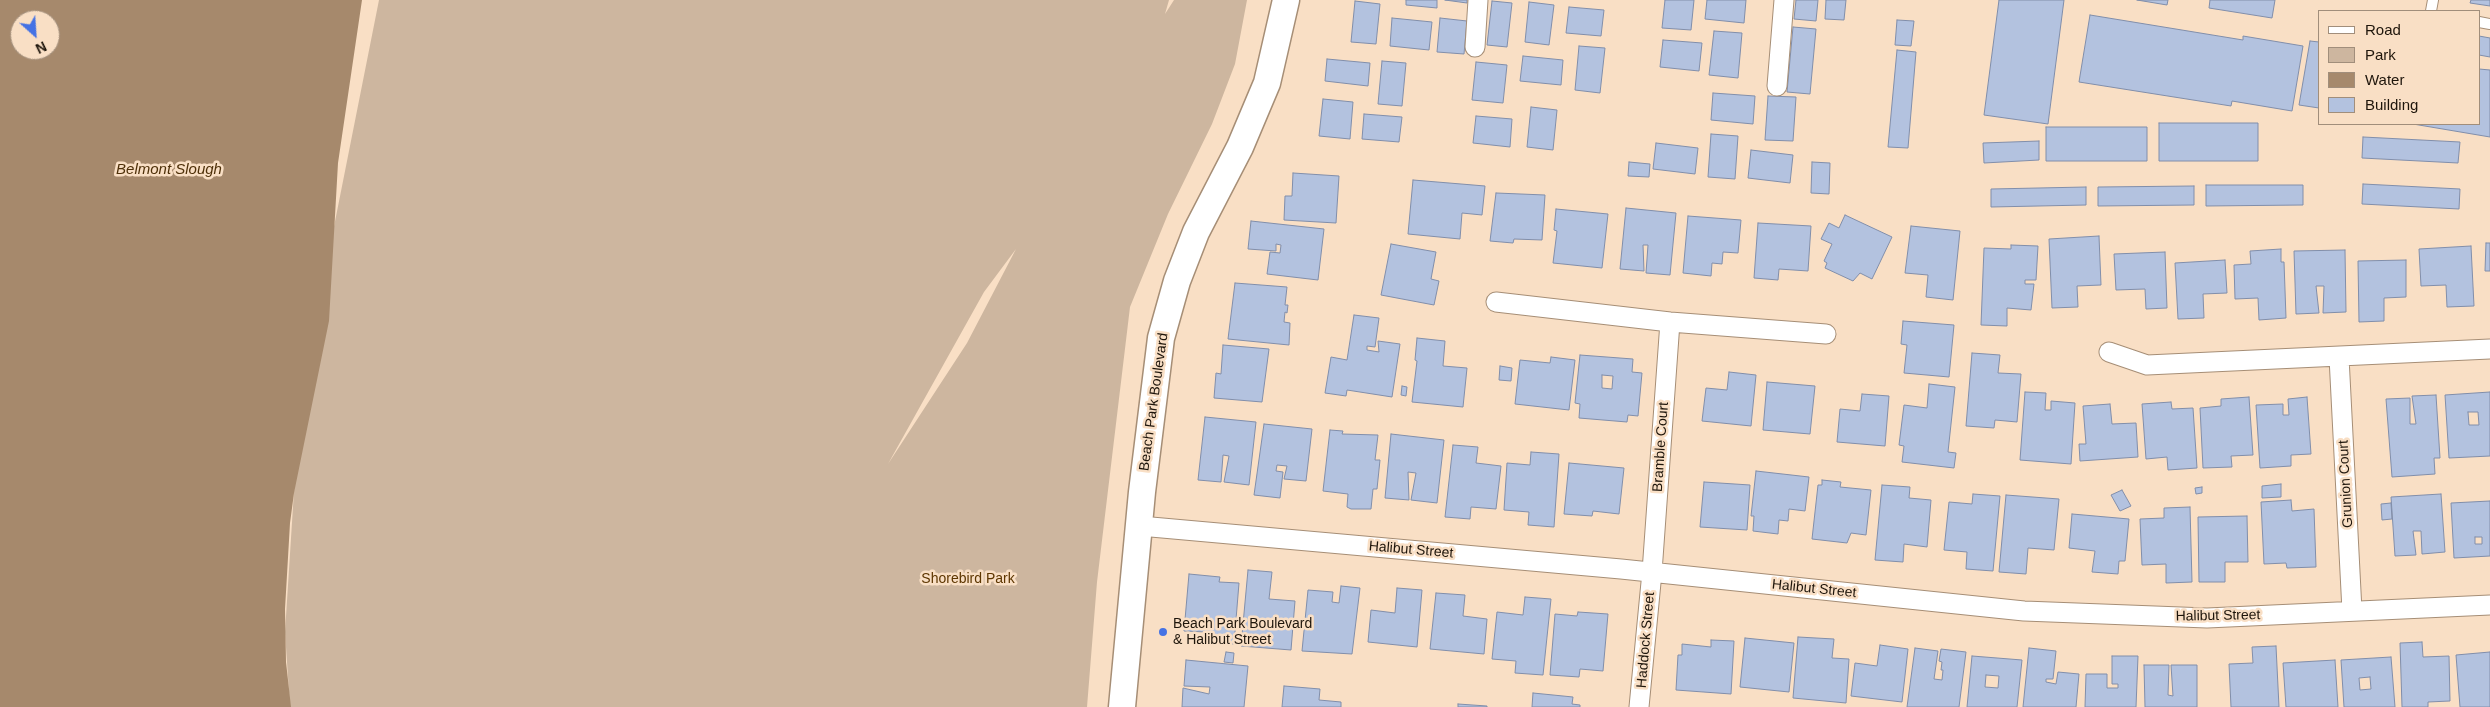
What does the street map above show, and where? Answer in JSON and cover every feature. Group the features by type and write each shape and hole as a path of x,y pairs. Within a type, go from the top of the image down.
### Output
{"main road":[{"name":"Beach Park Boulevard","path":"1122,707 1155,380 1162,338 1177,281 1196,232 1240,147 1267,83 1286,0"}],"street":[{"path":"1475,47 1478,0"},
{"path":"1777,86 1784,0"},
{"path":"1496,302 1670,322 1826,334"},
{"name":"Bramble Court","path":"1652,572 1670,322"},
{"path":"2108,352 2147,365 2490,349"},
{"name":"Grunion Court","path":"2339,357 2352,611"},
{"name":"Halibut Street","path":"1140,526 1182,528 1652,572 2024,611 2207,618 2490,606"},
{"name":"Haddock Street","path":"1640,707 1652,572"}],"green space":[{"name":"Shorebird Park","path":"379,0 1169,0 1165,14 1174,0 1247,0 1235,64 1212,124 1168,214 1130,307 1097,582 1087,707 290,707 285,632 294,491 316,317","holes":["1016,249 967,343 888,464 984,292"]}],"water":[{"name":"Belmont Slough","path":"0,0 362,0 338,163 329,321 294,493 290,523 285,609 286,662 291,707 0,707"}],"building":[{"path":"1406,0 1437,0 1437,8 1406,5"},
{"path":"1445,0 1467,0 1467,3"},
{"path":"1665,0 1694,0 1691,30 1662,28"},
{"path":"1707,0 1746,0 1744,23 1705,19"},
{"path":"1796,0 1818,0 1816,21 1794,19"},
{"path":"1826,0 1846,0 1844,20 1825,19"},
{"path":"1999,0 2064,0 2048,124 1984,115"},
{"path":"2137,0 2168,0 2167,5"},
{"path":"2210,0 2275,0 2272,18 2209,8"},
{"path":"2471,0 2490,0 2490,6 2470,3"},
{"path":"1355,1 1380,4 1376,44 1351,42"},
{"path":"1492,1 1512,3 1507,47 1487,45"},
{"path":"1529,2 1554,5 1549,45 1525,42"},
{"path":"1569,7 1604,10 1601,36 1566,33"},
{"path":"2090,15 2243,40 2243,36 2303,46 2292,111 2232,101 2231,106 2079,82"},
{"path":"1392,18 1432,22 1429,50 1390,46"},
{"path":"1440,18 1467,21 1464,54 1437,52"},
{"path":"1897,20 1914,21 1911,46 1895,45"},
{"path":"1793,27 1816,29 1810,94 1787,92"},
{"path":"1714,31 1742,33 1738,78 1709,75"},
{"path":"2480,36 2490,38 2490,57 2480,55"},
{"path":"1663,40 1702,43 1699,71 1660,67"},
{"path":"2310,41 2318,42 2318,108 2299,105"},
{"path":"1579,46 1605,48 1600,93 1575,90"},
{"path":"1897,50 1916,52 1908,148 1888,147"},
{"path":"1523,56 1563,60 1561,85 1520,81"},
{"path":"1327,59 1370,63 1368,86 1325,81"},
{"path":"1382,61 1406,63 1402,106 1378,104"},
{"path":"1476,62 1507,65 1503,103 1472,100"},
{"path":"2480,69 2490,70 2490,137 2419,125 2480,125"},
{"path":"1713,93 1755,96 1753,124 1711,120"},
{"path":"1768,96 1796,97 1793,141 1765,140"},
{"path":"1323,99 1353,102 1350,139 1319,136"},
{"path":"1531,107 1557,110 1553,150 1527,147"},
{"path":"1364,114 1402,117 1399,142 1362,139"},
{"path":"1476,116 1512,119 1510,147 1473,143"},
{"path":"2159,123 2258,123 2258,161 2159,161"},
{"path":"2046,127 2147,127 2147,161 2046,161"},
{"path":"1711,134 1738,136 1735,179 1708,177"},
{"path":"2363,137 2460,142 2458,163 2362,158"},
{"path":"2039,141 2039,160 1984,163 1983,143"},
{"path":"1656,143 1698,148 1695,174 1653,169"},
{"path":"1751,150 1793,155 1790,183 1748,178"},
{"path":"1629,162 1650,164 1649,177 1628,176"},
{"path":"1812,162 1830,163 1829,194 1811,193"},
{"path":"1293,173 1339,176 1336,223 1284,220 1285,196 1292,196"},
{"path":"1413,180 1485,186 1482,215 1462,213 1460,239 1408,234"},
{"path":"2363,184 2460,189 2459,209 2362,204"},
{"path":"2206,185 2303,185 2303,205 2206,206"},
{"path":"2194,186 2194,205 2098,206 2098,187"},
{"path":"2086,187 2086,205 1991,207 1991,189"},
{"path":"1496,193 1545,195 1542,240 1514,239 1513,243 1490,241"},
{"path":"1626,208 1676,213 1670,275 1646,273 1648,245 1643,245 1644,271 1620,269"},
{"path":"1556,209 1608,214 1602,268 1553,263 1557,231 1554,230"},
{"path":"1845,215 1892,237 1872,279 1860,273 1853,281 1825,268 1827,263 1824,261 1832,244 1821,239 1829,223 1839,228"},
{"path":"1688,216 1741,220 1738,253 1723,252 1722,264 1712,263 1711,276 1683,273"},
{"path":"1251,221 1324,229 1318,280 1267,274 1270,252 1280,253 1281,245 1276,244 1276,251 1248,249"},
{"path":"1758,223 1811,226 1808,271 1779,269 1778,280 1754,278"},
{"path":"1911,226 1960,231 1953,300 1926,297 1928,275 1905,273"},
{"path":"2099,236 2101,285 2077,286 2078,307 2052,308 2049,239"},
{"path":"2486,243 2490,243 2490,271 2485,271"},
{"path":"1391,244 1436,252 1431,279 1439,281 1434,305 1381,295"},
{"path":"2011,245 2038,246 2036,280 2025,280 2025,284 2034,284 2031,310 2007,308 2007,326 1981,325 1984,248 2011,249"},
{"path":"2471,246 2474,306 2447,307 2446,285 2421,286 2419,249"},
{"path":"2281,249 2281,262 2284,262 2286,318 2259,320 2258,298 2235,299 2234,265 2251,264 2250,251"},
{"path":"2345,250 2346,312 2323,313 2324,286 2316,286 2319,313 2296,314 2294,251"},
{"path":"2165,252 2167,308 2146,309 2145,289 2116,290 2114,254"},
{"path":"2225,260 2227,293 2203,294 2204,318 2178,319 2175,263"},
{"path":"2406,260 2406,297 2384,298 2384,321 2359,322 2358,261"},
{"path":"1235,283 1287,287 1285,305 1288,305 1284,322 1290,323 1289,345 1228,339"},
{"path":"1354,315 1379,318 1375,347 1367,346 1367,350 1379,352 1378,341 1400,344 1392,397 1347,390 1346,396 1325,393 1331,357 1347,360"},
{"path":"1903,321 1954,325 1949,377 1904,373 1907,345 1901,344"},
{"path":"1417,338 1445,341 1443,366 1467,368 1463,407 1412,402 1417,361 1415,360"},
{"path":"1223,345 1269,349 1262,402 1214,398 1216,373 1221,374"},
{"path":"1972,353 2000,355 1998,373 2021,374 2017,422 1995,420 1994,428 1966,426"},
{"path":"1580,355 1633,359 1632,372 1642,373 1638,416 1628,415 1627,422 1579,418 1580,404 1575,403","holes":["1602,375 1613,376 1612,389 1602,388"]},
{"path":"1551,357 1575,360 1569,410 1515,404 1520,360 1550,363"},
{"path":"1500,366 1512,368 1511,381 1499,380"},
{"path":"1729,372 1756,375 1751,426 1702,421 1706,388 1727,390"},
{"path":"1767,382 1815,386 1810,434 1763,430"},
{"path":"1929,384 1955,387 1948,452 1956,453 1954,468 1902,462 1904,446 1899,445 1904,405 1927,408"},
{"path":"1402,386 1407,387 1406,396 1401,395"},
{"path":"2025,392 2046,393 2045,410 2051,410 2051,401 2075,403 2071,464 2020,460"},
{"path":"2490,392 2490,456 2449,458 2445,395","holes":["2468,412 2478,412 2479,425 2469,425"]},
{"path":"1862,394 1889,396 1885,446 1837,442 1840,409 1860,411"},
{"path":"2436,395 2440,458 2434,458 2435,474 2392,477 2386,399 2410,398 2410,424 2416,424 2412,396"},
{"path":"2249,397 2253,455 2231,456 2232,467 2203,468 2200,408 2221,406 2221,399"},
{"path":"2307,397 2311,454 2291,455 2291,466 2260,468 2256,405 2283,404 2283,415 2289,415 2288,399"},
{"path":"2171,402 2172,409 2193,408 2197,468 2168,470 2167,457 2146,459 2142,404"},
{"path":"2110,404 2112,424 2136,423 2138,457 2080,461 2079,444 2086,444 2083,406"},
{"path":"1205,417 1256,422 1249,485 1224,482 1229,456 1223,455 1221,482 1198,480"},
{"path":"1264,424 1312,429 1306,481 1284,479 1287,466 1277,465 1276,471 1283,472 1280,498 1254,495"},
{"path":"1330,430 1343,431 1342,434 1378,435 1375,460 1380,460 1377,489 1373,489 1371,509 1351,509 1347,507 1348,494 1323,491"},
{"path":"1391,434 1444,440 1437,503 1411,500 1416,473 1408,472 1409,500 1385,498"},
{"path":"1453,445 1478,447 1476,463 1501,466 1496,509 1471,507 1470,519 1445,517"},
{"path":"1531,452 1559,454 1554,527 1528,525 1529,512 1504,510 1507,463 1530,465"},
{"path":"1569,463 1624,468 1619,514 1593,511 1592,516 1564,514"},
{"path":"1756,471 1809,477 1805,511 1789,509 1788,521 1779,520 1778,534 1753,531 1754,516 1751,516"},
{"path":"1822,480 1841,482 1840,487 1871,490 1866,535 1851,533 1847,543 1812,539 1818,485 1822,485"},
{"path":"1704,482 1750,485 1747,530 1700,527"},
{"path":"2281,484 2281,497 2262,498 2262,486"},
{"path":"1882,485 1910,487 1909,498 1931,500 1927,547 1904,544 1903,562 1875,560"},
{"path":"2202,487 2202,493 2196,494 2195,488"},
{"path":"2122,490 2131,506 2120,511 2111,495"},
{"path":"1973,494 2000,496 1993,571 1966,569 1967,552 1944,550 1949,502 1972,504"},
{"path":"2441,494 2445,552 2422,554 2421,531 2413,531 2416,555 2395,556 2391,497"},
{"path":"2006,495 2059,499 2054,550 2028,548 2026,574 1999,572"},
{"path":"2291,500 2292,511 2314,509 2316,567 2287,568 2286,563 2264,564 2261,502"},
{"path":"2490,501 2490,556 2454,558 2451,503","holes":["2475,537 2482,537 2482,544 2475,544"]},
{"path":"2391,503 2392,519 2382,520 2381,504"},
{"path":"2190,507 2192,582 2166,583 2166,564 2142,565 2140,519 2164,518 2164,508"},
{"path":"2072,514 2129,519 2125,561 2119,561 2118,574 2092,572 2095,551 2069,548"},
{"path":"2247,516 2248,562 2225,562 2225,582 2199,582 2198,517"},
{"path":"1248,570 1272,572 1269,599 1295,601 1291,650 1241,646"},
{"path":"1189,574 1220,577 1219,582 1239,583 1234,644 1205,641 1206,632 1184,631"},
{"path":"1341,586 1360,588 1352,654 1302,651 1308,590 1333,592 1332,602 1339,603"},
{"path":"1397,588 1422,590 1417,647 1368,642 1371,610 1395,613"},
{"path":"1436,593 1465,595 1463,616 1487,619 1484,654 1430,649"},
{"path":"1525,597 1551,599 1543,675 1515,673 1516,661 1492,659 1497,612 1523,615"},
{"path":"1578,612 1608,614 1603,671 1580,669 1579,677 1550,675 1555,614 1577,616"},
{"path":"1798,637 1834,639 1832,658 1849,659 1846,703 1793,698"},
{"path":"1745,638 1794,643 1789,692 1740,687"},
{"path":"1711,640 1734,641 1731,694 1676,690 1678,655 1682,655 1682,644 1711,647"},
{"path":"2422,642 2423,657 2449,656 2450,701 2428,702 2428,707 2402,707 2400,643"},
{"path":"1880,645 1908,649 1902,702 1851,696 1855,663 1877,666"},
{"path":"2276,646 2279,707 2231,707 2229,664 2253,663 2252,647"},
{"path":"1915,648 1938,651 1934,679 1942,680 1942,662 1939,661 1941,649 1966,652 1959,707 1907,707"},
{"path":"2029,648 2056,651 2053,679 2046,679 2046,682 2056,684 2058,672 2079,674 2076,707 2023,707"},
{"path":"1226,652 1234,653 1233,663 1224,662"},
{"path":"2490,652 2490,707 2460,707 2456,655"},
{"path":"1972,656 2022,660 2017,707 1967,707","holes":["1986,675 1999,676 1998,688 1985,687"]},
{"path":"2112,656 2138,656 2136,707 2085,707 2086,674 2107,674 2107,688 2118,688 2118,684 2112,684"},
{"path":"2391,657 2395,707 2344,707 2341,660","holes":["2370,677 2371,689 2360,690 2359,678"]},
{"path":"1186,660 1248,666 1244,707 1182,707 1183,688 1209,694 1210,687 1184,686"},
{"path":"2335,660 2338,707 2286,707 2283,663"},
{"path":"2144,665 2169,665 2168,695 2173,696 2171,665 2197,665 2197,707 2145,707"},
{"path":"1284,686 1320,689 1319,700 1341,702 1341,707 1282,707"},
{"path":"1533,693 1573,697 1572,704 1580,705 1580,707 1532,707"},
{"path":"1458,704 1487,706 1487,707 1458,707"}],"place":[{"name":"Beach Park Boulevard & Halibut Street","path":"1163,632"}]}
